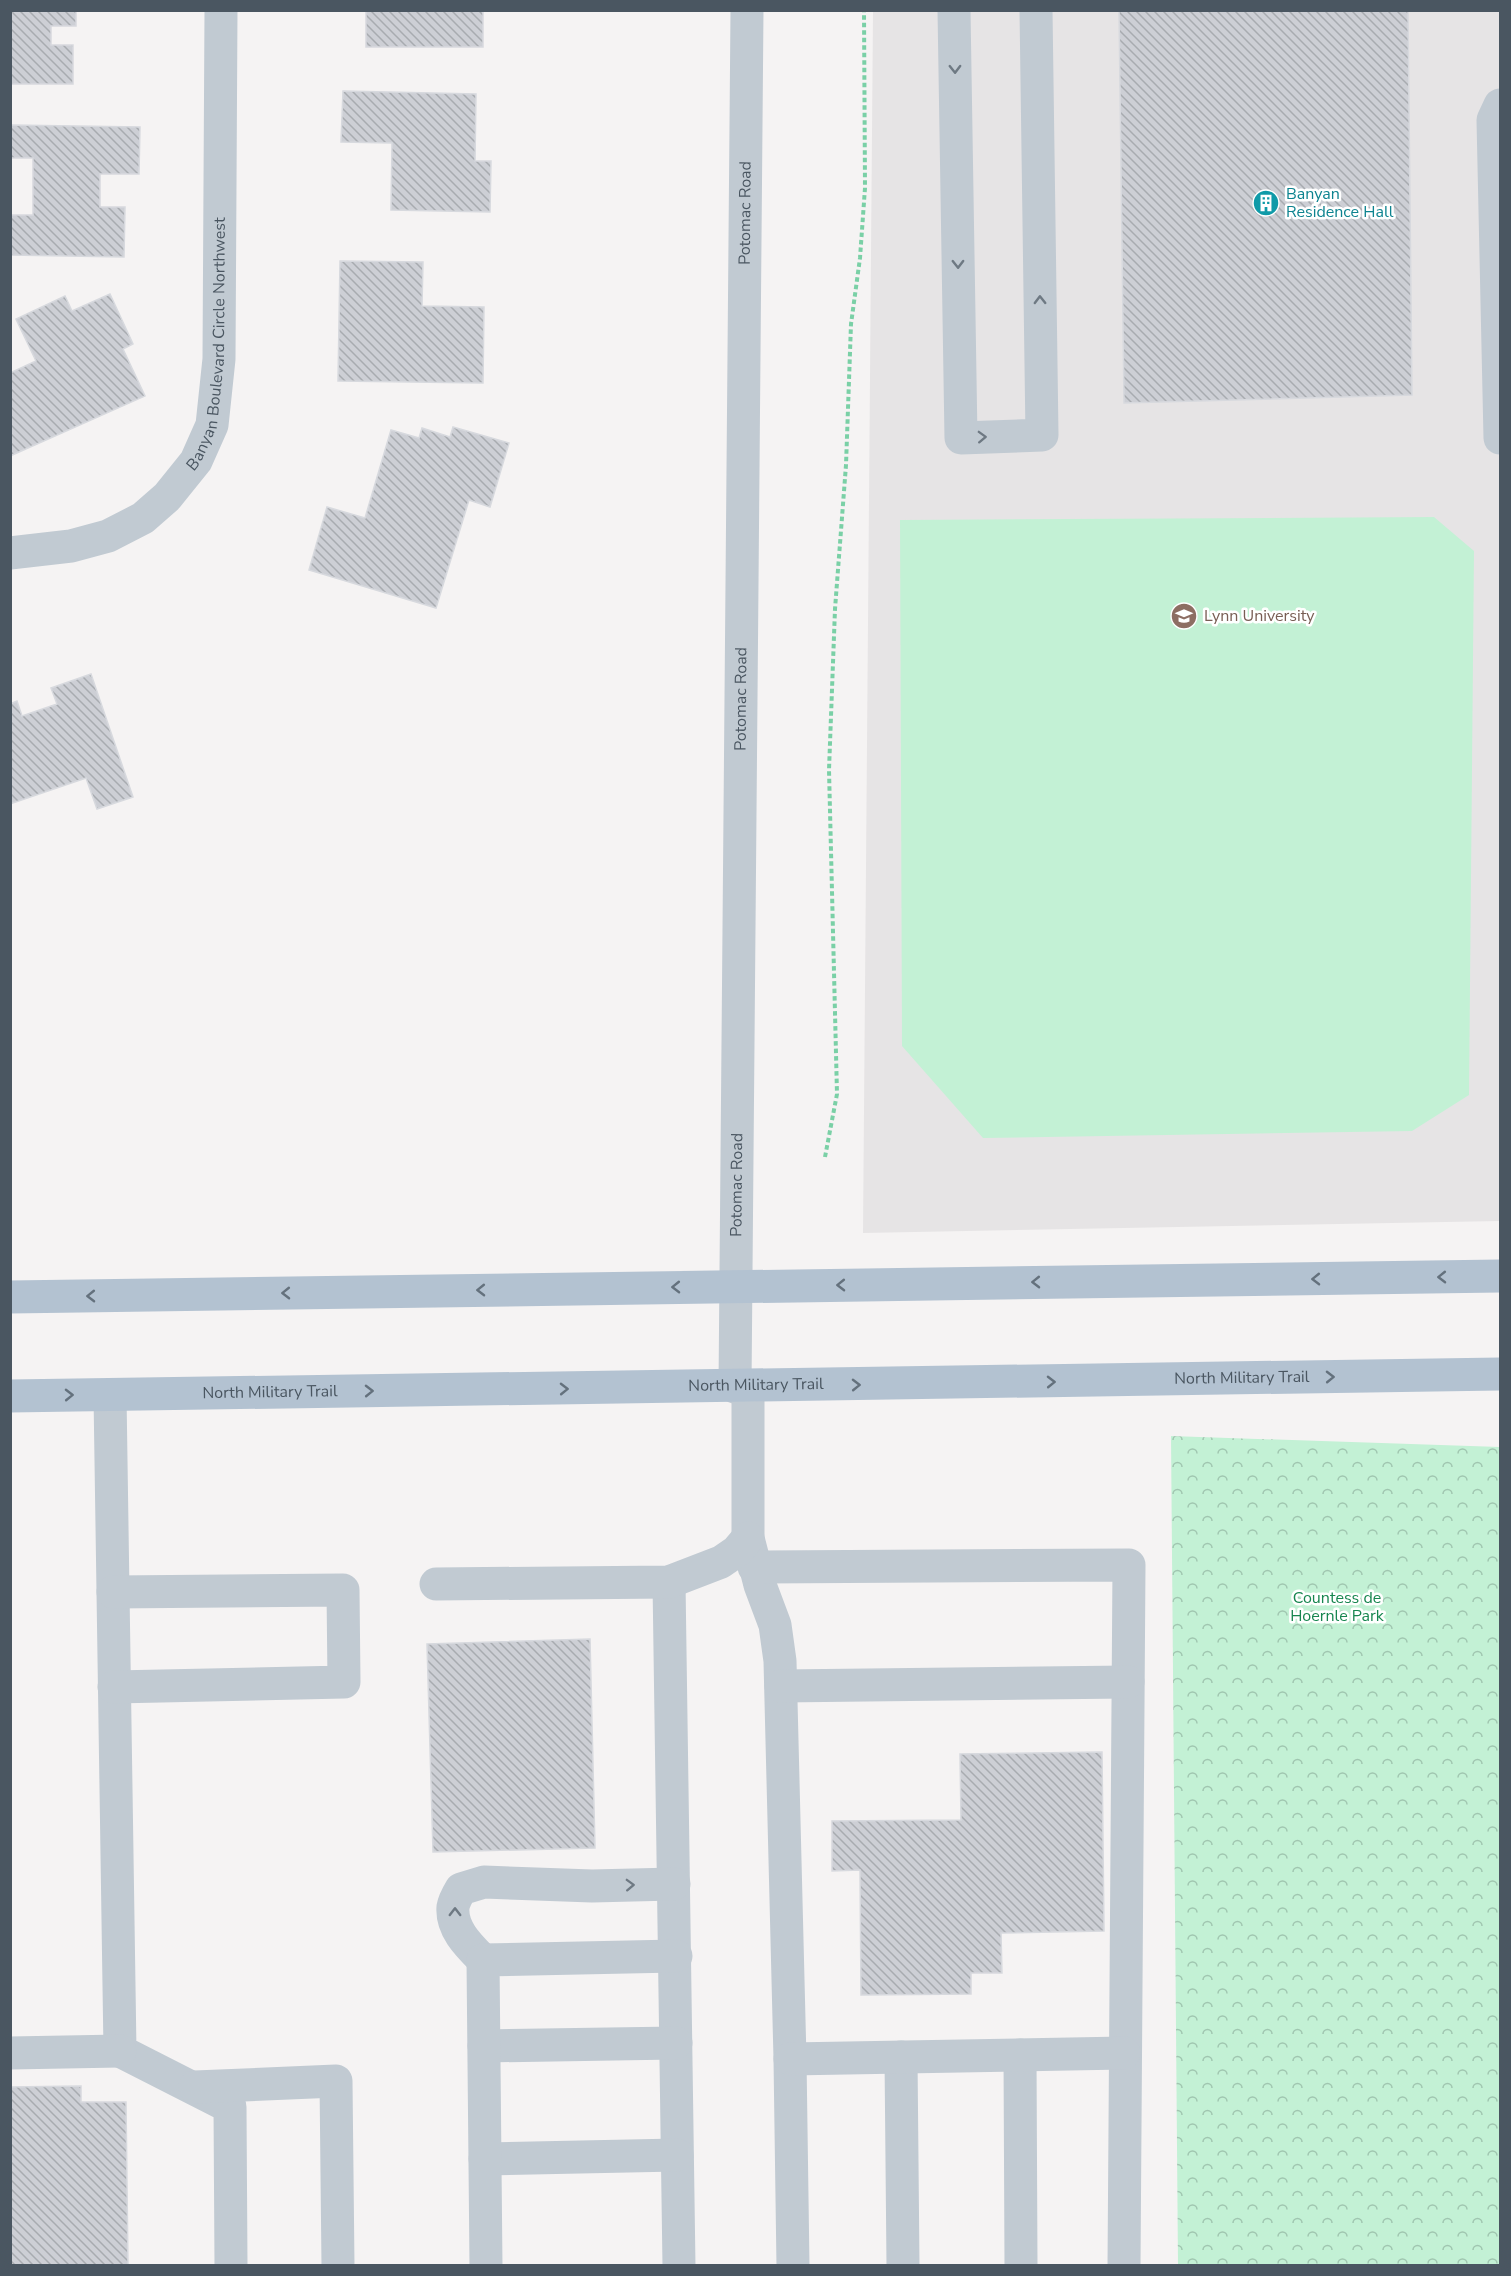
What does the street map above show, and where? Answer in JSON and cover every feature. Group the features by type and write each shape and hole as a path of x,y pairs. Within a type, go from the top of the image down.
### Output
{"main road":[{"path":"10,1297 1500,1276"},
{"name":"North Military Trail","path":"10,1396 1500,1374"}],"street":[{"name":"Banyan Boulevard Circle Northwest","path":"10,553 71,546 108,536 143,518 167,497 196,461 212,425 219,359 221,10"},
{"name":"Potomac Road","path":"747,10 735,1286 751,1552 775,1626 781,1686 793,2265"},
{"path":"954,10 961,438 1042,435 1036,10"},
{"path":"1500,105 1493,120 1500,438"},
{"path":"110,1395 120,2051"},
{"path":"436,1584 669,1582 721,1562 737,1551 1129,1565 1124,2265"},
{"path":"669,1582 679,2265"},
{"path":"113,1592 343,1590 344,1682 114,1687"},
{"path":"781,1686 1128,1682"},
{"path":"486,2265 483,1960 467,1943 456,1925 453,1906 461,1889 484,1882 592,1886 674,1884"},
{"path":"483,1960 676,1956"},
{"path":"484,2046 676,2043"},
{"path":"10,2053 120,2051 230,2107 231,2265"},
{"path":"790,2059 1124,2053"},
{"path":"1020,2055 1021,2265"},
{"path":"901,2057 903,2265"},
{"path":"190,2087 336,2081 338,2265"},
{"path":"485,2159 677,2155"}],"path":[{"path":"825,1157 837,1094 829,770 835,609 846,465 851,324 860,258 865,188 864,10"}],"shaded area":[{"name":"Lynn University","path":"873,11 1500,11 1500,1221 863,1233"}],"green space":[{"path":"1434,517 1474,551 1469,1095 1412,1131 983,1138 902,1046 900,520"},
{"name":"Countess de Hoernle Park","path":"1171,1436 1500,1447 1500,2265 1178,2265"}],"building":[{"path":"10,10 76,10 76,26 51,26 51,45 73,45 73,84 10,84"},
{"path":"366,10 483,10 483,47 366,47"},
{"name":"Banyan Residence Hall","path":"1119,10 1408,10 1412,395 1124,403"},
{"path":"343,91 476,94 475,161 491,161 490,212 391,210 392,143 341,142"},
{"path":"10,125 140,127 139,174 100,174 100,207 125,207 124,257 10,255 10,215 33,215 33,158 10,158"},
{"path":"340,261 423,262 422,306 484,307 483,383 338,381"},
{"path":"110,294 133,344 123,349 145,396 10,456 10,373 36,361 16,319 65,296 72,311"},
{"path":"453,427 509,443 490,507 469,500 436,608 309,570 327,507 365,518 391,430 419,438 422,428 450,437"},
{"path":"91,674 133,797 97,809 86,778 10,804 10,704 17,701 22,716 57,704 51,688"},
{"path":"590,1639 595,1848 433,1852 427,1644"},
{"path":"1102,1752 1104,1931 1001,1933 1002,1973 971,1973 971,1994 861,1995 860,1870 832,1871 832,1821 961,1820 960,1754"},
{"path":"81,2086 81,2102 126,2102 128,2266 10,2266 10,2087"}],"place":[{"name":"Banyan Residence Hall","path":"1266,203"},
{"name":"Lynn University","path":"1184,616"}]}
